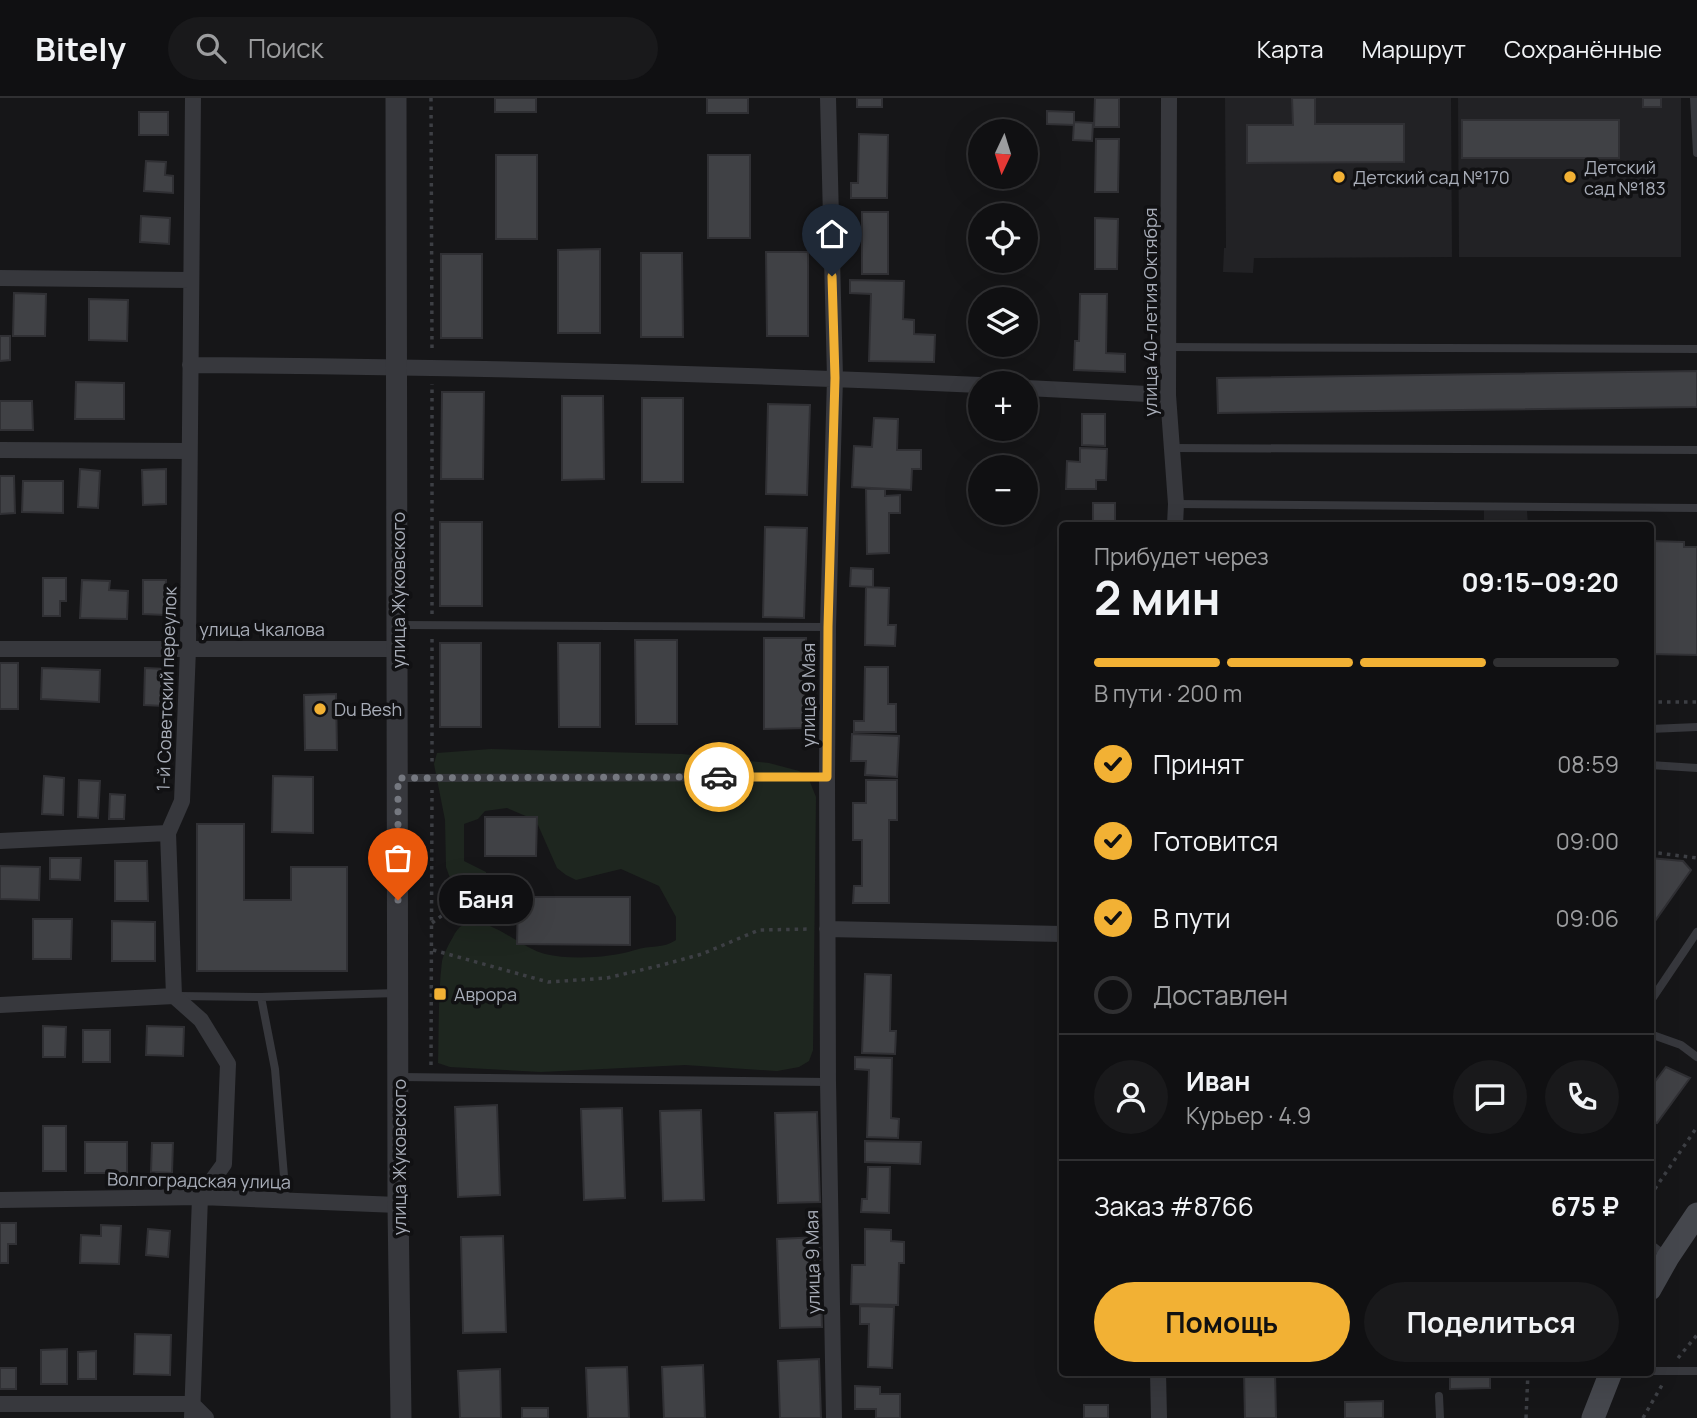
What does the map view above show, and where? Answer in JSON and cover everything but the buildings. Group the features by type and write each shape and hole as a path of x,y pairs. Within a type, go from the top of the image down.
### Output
{"main road":[{"path":"1654,1272 1659,1250 1697,1214"},
{"path":"1593,1418 1609,1376"}],"street":[{"name":"1-й Советский переулок","path":"174,996 168,833 182,801 188,649 193,98"},
{"name":"улица Жуковского","path":"396,98 398,1205 401,1418"},
{"name":"улица 9 Мая","path":"828,98 835,378 827,777 828,1082 834,1418"},
{"name":"улица 40-летия Октября","path":"1169,98 1168,395 1175,522"},
{"path":"0,278 190,280"},
{"path":"190,365 397,367 835,378 968,384"},
{"path":"1038,389 1168,395"},
{"path":"0,450 189,451"},
{"name":"улица Чкалова","path":"0,649 398,649"},
{"path":"0,841 168,833"},
{"path":"827,929 1059,934"},
{"path":"0,1005 174,996 201,1020 228,1064 223,1164 200,1197 192,1411"},
{"name":"Волгоградская улица","path":"0,1200 200,1197 398,1205"},
{"path":"1158,1376 1159,1418"},
{"path":"0,1404 192,1411 206,1418"}],"lane":[{"path":"1694,98 1697,153"},
{"path":"1170,347 1697,349"},
{"path":"1172,448 1697,450"},
{"path":"1176,504 1697,508"},
{"path":"398,625 828,627"},
{"path":"1654,729 1697,727"},
{"path":"1654,765 1697,768"},
{"path":"398,778 827,777"},
{"path":"1654,996 1697,932"},
{"path":"174,996 261,997 398,993"},
{"path":"261,997 275,1069 286,1200"},
{"path":"1654,1035 1681,1045 1697,1057"},
{"path":"399,1077 828,1082"},
{"path":"1654,1371 1697,1371"},
{"path":"1439,1396 1440,1418"}],"path":[{"path":"431,98 432,352"},
{"path":"431,1077 432,380"},
{"path":"1654,702 1697,702"},
{"path":"1654,853 1697,858"},
{"path":"431,923 452,908 495,909"},
{"path":"432,950 548,982 607,978 662,965 702,954 760,930 827,929"},
{"path":"1654,1190 1697,1127"},
{"path":"1526,1418 1528,1376"}],"shaded area":[{"name":"Детский сад №170","path":"1225,98 1451,98 1452,257 1254,258 1253,273 1223,272 1226,248"},
{"name":"Детский сад №183","path":"1458,98 1681,98 1681,257 1459,257"},
{"path":"1484,510 1527,511 1528,522 1484,522"},
{"path":"491,749 682,754 769,763 799,771 808,777 816,797 813,1050 809,1061 799,1067 777,1071 685,1065 541,1072 450,1067 438,1063 442,961 461,926 471,922 483,924 534,950 566,957 614,955 666,945 676,940 676,917 659,886 621,869 576,880 566,875 557,868 538,825 528,817 507,808 485,811 478,819 464,824 464,861 486,872 488,905 477,909 458,900 446,867 445,820 434,764 437,753"}],"way so far":[{"path":"398,900 398,778 719,777"}],"place":[{"name":"Детский сад №170","path":"1339,177"},
{"name":"Детский сад №183","path":"1570,177"},
{"name":"Du Besh","path":"320,709"},
{"name":"Баня","path":"398,900"},
{"name":"Аврора","path":"440,994"}],"route":[{"path":"719,777 827,777 835,378 832,276"}]}
